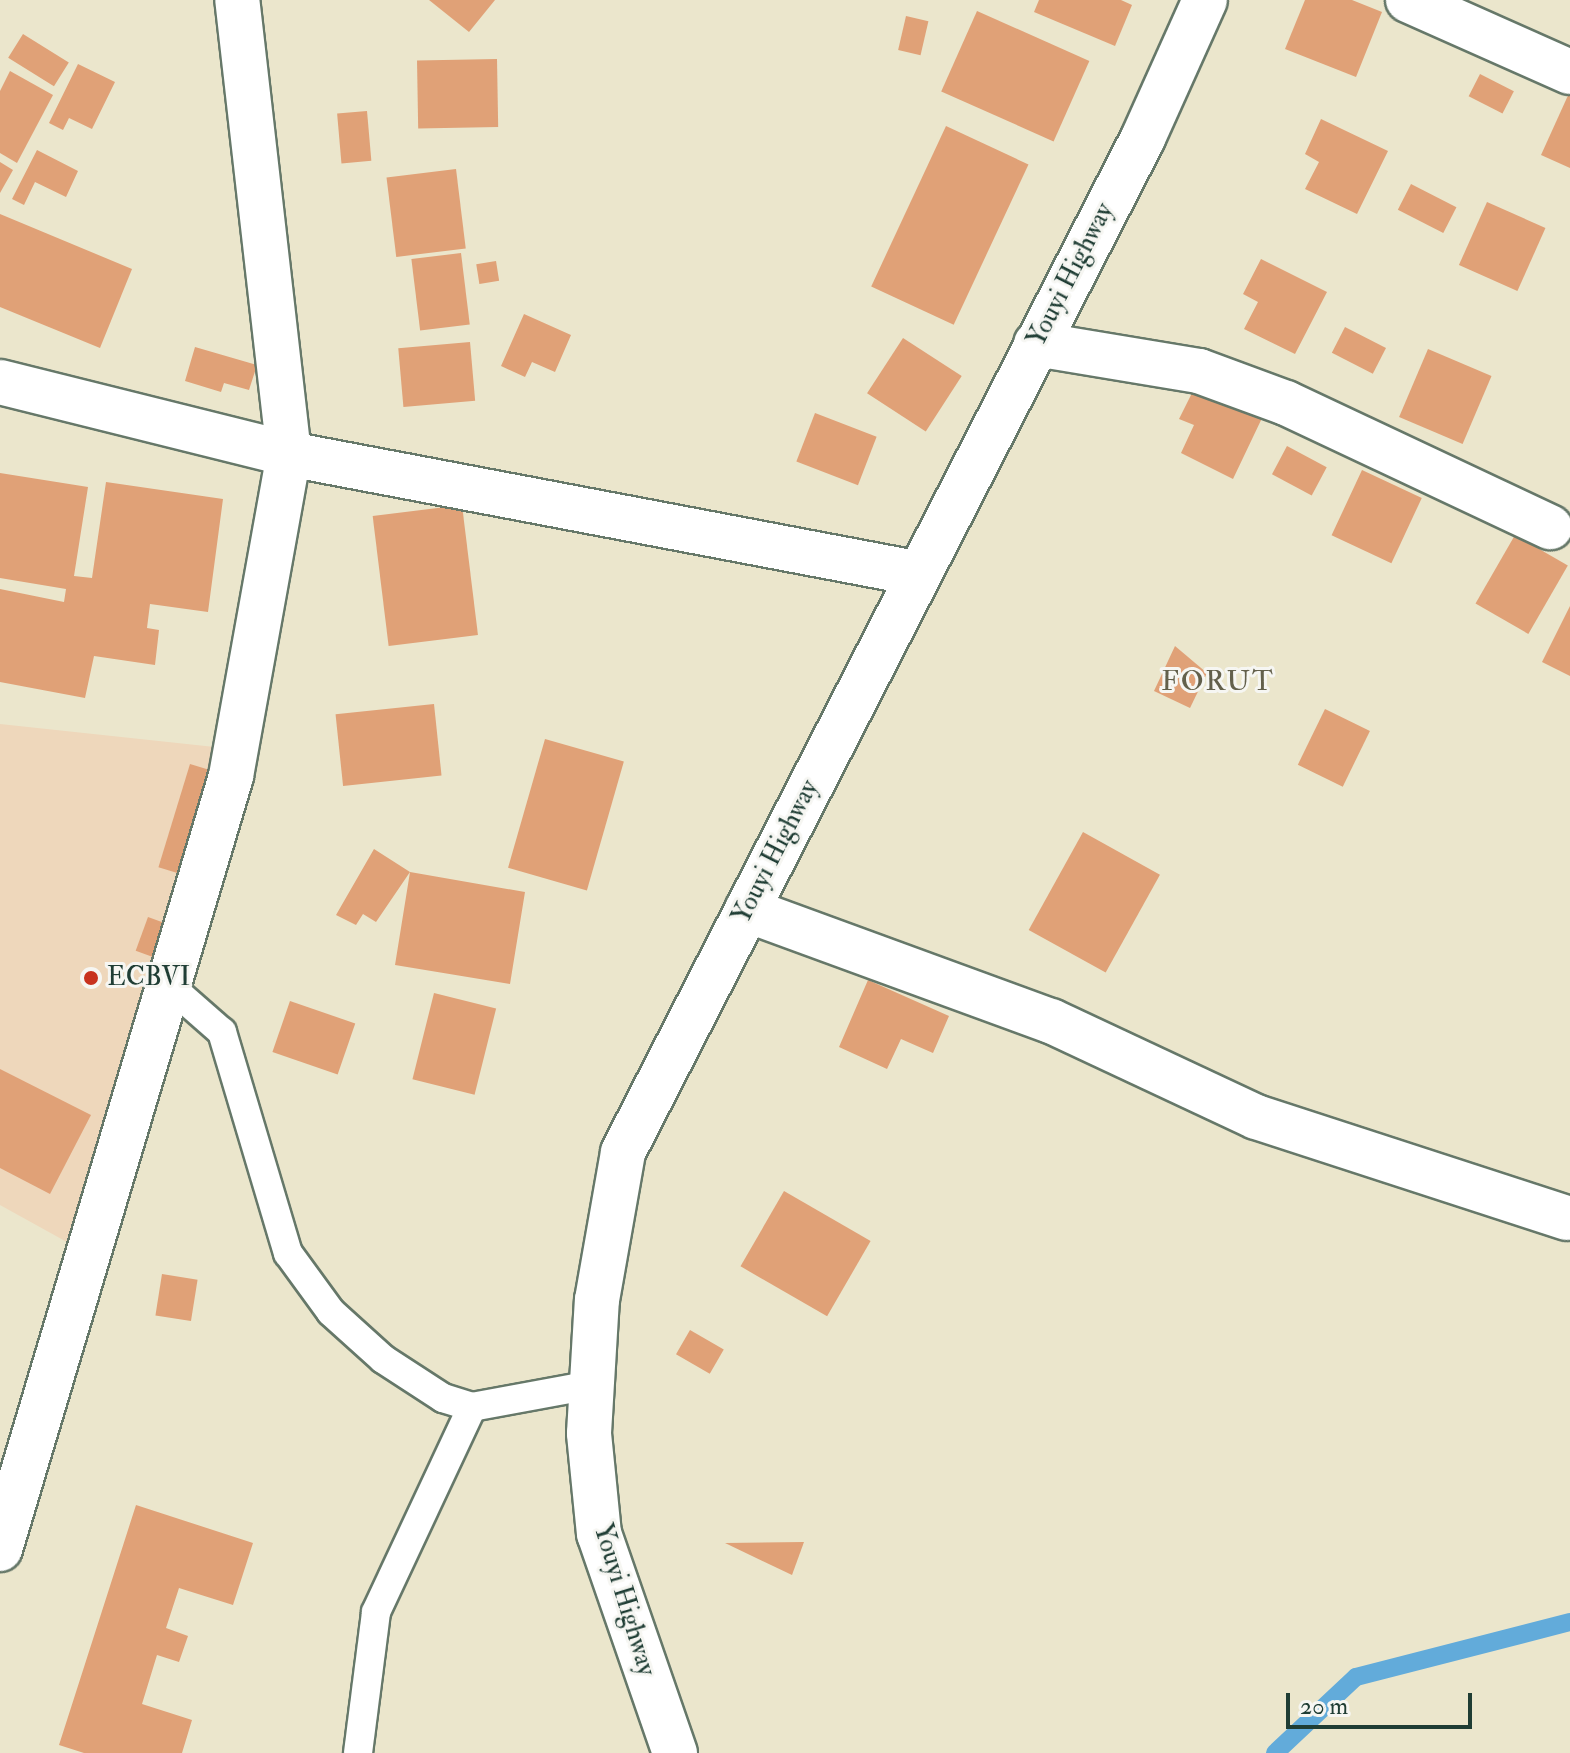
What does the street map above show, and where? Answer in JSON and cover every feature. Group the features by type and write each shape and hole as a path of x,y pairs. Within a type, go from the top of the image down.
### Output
{"street":[{"path":"0,1549 166,983 231,776 289,454 237,0"},
{"name":"Youyi Highway","path":"675,1753 599,1534 591,1385 597,1300 623,1152 915,573 1036,344 1205,0"},
{"path":"1408,0 1570,72"},
{"path":"1036,344 1199,371 1286,403 1550,527"},
{"path":"0,382 289,454 915,573"},
{"path":"747,910 1051,1021 1256,1117 1567,1218"}],"lane":[{"path":"166,983 222,1032 288,1253 331,1312 383,1359 443,1398 472,1407 591,1385"},
{"path":"358,1753 376,1612 472,1407"}],"shaded area":[{"name":"ECBVI","path":"0,724 252,751 94,1257 0,1205"}],"building":[{"path":"429,0 495,0 469,32"},
{"path":"1039,0 1121,0 1132,5 1115,46 1034,12"},
{"path":"1305,0 1352,0 1382,12 1356,77 1285,49"},
{"path":"977,11 1089,61 1054,141 941,91"},
{"path":"906,16 928,21 921,55 898,50"},
{"path":"23,34 69,63 54,86 8,58"},
{"path":"497,59 498,127 418,128 417,60"},
{"path":"78,64 115,82 92,129 69,118 63,130 49,123"},
{"path":"10,71 53,95 17,163 0,153 0,91"},
{"path":"1480,74 1514,91 1503,114 1469,96"},
{"path":"1570,91 1570,168 1541,155"},
{"path":"367,111 371,161 341,163 337,114"},
{"path":"1321,119 1388,151 1357,214 1305,189 1319,162 1305,154"},
{"path":"946,126 1028,164 954,325 871,286"},
{"path":"37,150 78,171 66,197 35,182 24,205 12,199"},
{"path":"0,162 13,170 0,193"},
{"path":"456,169 466,248 396,257 387,178"},
{"path":"1411,184 1456,207 1443,233 1398,210"},
{"path":"1487,202 1545,228 1517,291 1459,265"},
{"path":"0,214 132,269 100,348 0,307"},
{"path":"461,253 470,324 420,331 411,259"},
{"path":"1261,259 1327,292 1295,354 1244,329 1258,302 1243,294"},
{"path":"496,261 499,281 479,284 476,264"},
{"path":"524,314 571,335 555,372 532,362 525,377 501,366"},
{"path":"1345,327 1386,348 1373,374 1332,353"},
{"path":"903,338 962,376 926,431 867,393"},
{"path":"470,342 475,401 403,407 398,348"},
{"path":"195,347 257,365 249,390 224,383 221,392 185,381"},
{"path":"1428,349 1492,376 1463,444 1399,417"},
{"path":"1197,383 1263,416 1233,479 1181,453 1194,425 1179,419"},
{"path":"815,413 877,437 858,485 796,462"},
{"path":"1287,446 1327,467 1312,495 1272,474"},
{"path":"1362,470 1422,498 1391,563 1332,535"},
{"path":"0,473 88,487 74,576 92,578 106,482 223,499 208,612 150,604 147,628 159,630 155,665 94,656 85,698 0,682 0,589 64,602 66,589 0,578"},
{"path":"462,505 478,635 389,646 373,516"},
{"path":"1515,535 1568,566 1528,634 1476,603"},
{"path":"1570,606 1570,676 1542,662"},
{"path":"1175,646 1207,673 1190,708 1154,691"},
{"path":"434,704 442,776 343,786 336,714"},
{"path":"1325,709 1370,731 1343,787 1298,765"},
{"path":"545,739 624,762 587,890 508,868"},
{"path":"190,764 225,775 194,878 158,867"},
{"path":"1083,832 1160,875 1106,973 1029,930"},
{"path":"374,849 410,872 376,922 363,914 356,925 336,915"},
{"path":"410,872 525,892 510,984 395,965"},
{"path":"148,917 176,927 164,961 136,951"},
{"path":"868,980 949,1016 933,1053 901,1039 887,1069 839,1047"},
{"path":"434,993 496,1008 475,1095 412,1079"},
{"path":"290,1001 355,1023 338,1075 272,1052"},
{"path":"0,1069 91,1115 50,1194 0,1168"},
{"path":"784,1191 871,1241 827,1316 740,1266"},
{"path":"162,1274 198,1280 191,1321 155,1315"},
{"path":"690,1330 724,1350 710,1374 676,1354"},
{"path":"136,1505 253,1543 233,1605 179,1588 166,1628 188,1636 179,1662 157,1655 142,1704 192,1720 182,1753 84,1753 59,1745"},
{"path":"804,1542 792,1575 725,1543"}],"waterway":[{"path":"1275,1753 1356,1677 1570,1622"}],"place":[{"name":"ECBVI","path":"91,978"}],"district":[{"name":"FORUT","path":"1218,682"}]}
